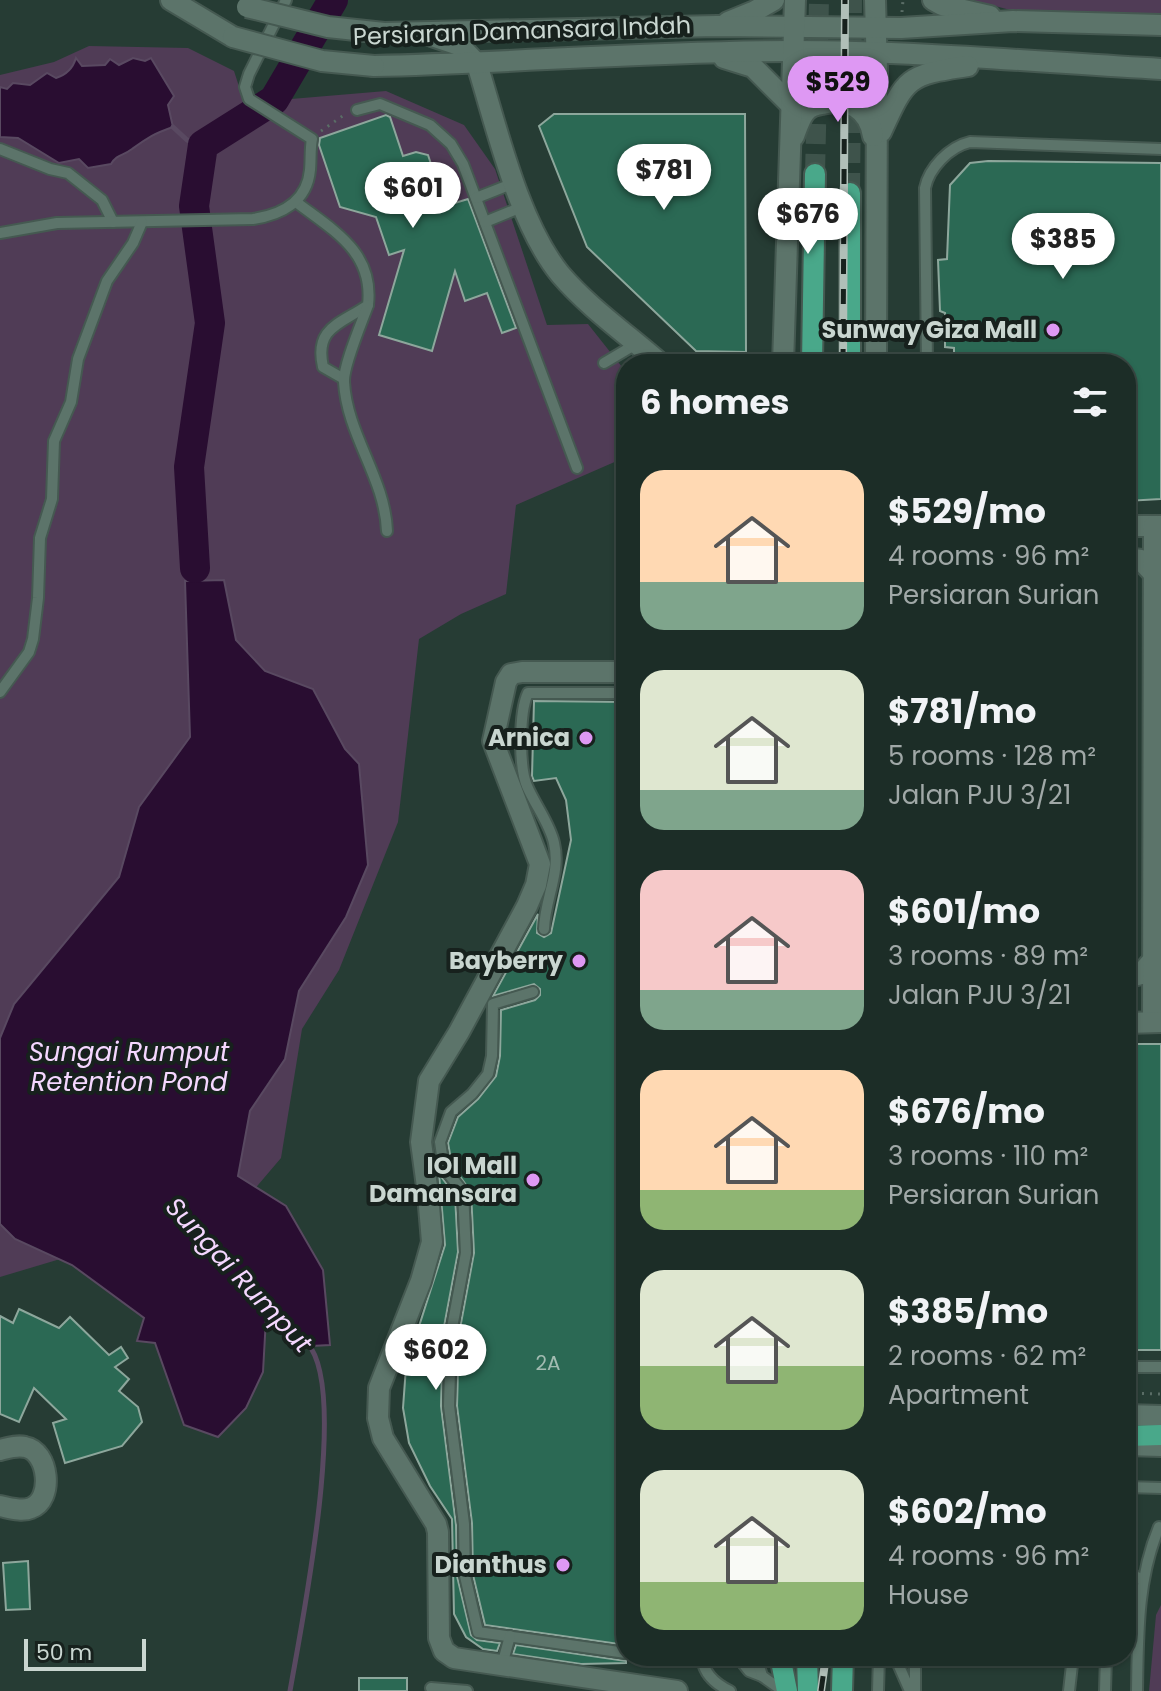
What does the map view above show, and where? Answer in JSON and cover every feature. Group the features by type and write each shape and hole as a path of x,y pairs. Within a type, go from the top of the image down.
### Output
{"main road":[{"name":"Persiaran Damansara Indah","path":"171,0 233,37 322,61 374,66 477,64 692,52 792,51 877,52 1070,64"},
{"path":"717,26 774,0"},
{"path":"783,354 795,0"},
{"path":"875,0 876,354"},
{"path":"933,0 942,5 1013,21 1161,25"},
{"name":"Persiaran Damansara Indah","path":"241,4 328,27 384,33 717,26 876,28 1013,21"},
{"path":"416,31 459,45 477,64 514,183 545,252 561,275 650,354"},
{"path":"692,52 733,59 753,67 791,105"},
{"path":"877,139 906,82 923,74 1003,61 1161,69"},
{"path":"789,146 805,112 830,102 847,102 863,111 872,129 877,161"},
{"path":"812,354 815,174"},
{"path":"850,193 850,354"},
{"path":"1136,526 1158,526 1154,574 1153,960 1157,1022 1136,1023"},
{"path":"1136,559 1141,560 1154,574"},
{"path":"616,672 522,672 511,674 506,682 493,741 540,864 527,906 429,1081 421,1142 432,1242 421,1281 379,1388 378,1418 383,1438 438,1532 439,1638 444,1651 454,1658 677,1691"},
{"path":"1136,975 1153,960"},
{"path":"1136,1415 1161,1416"},
{"path":"1136,1436 1161,1435"},
{"path":"1136,1445 1161,1446"},
{"path":"0,1450 26,1447 36,1452 43,1461 45,1488 39,1503 33,1508 0,1506"},
{"path":"781,1666 785,1691"},
{"path":"807,1666 808,1691"},
{"path":"842,1691 843,1666"}],"lane":[{"path":"0,233 57,223 203,222 269,217 296,202 306,185 312,139 249,99 245,87 286,0"},
{"path":"357,110 380,104 430,125 451,144 463,164 577,468"},
{"path":"927,354 925,188 930,170 955,148 970,142 1161,149"},
{"path":"0,149 77,179 102,200 113,222"},
{"path":"476,198 514,183"},
{"path":"296,202 329,227 362,261 370,286 368,305 344,379 352,423 382,498 387,531"},
{"path":"485,222 524,206"},
{"path":"0,692 29,652 33,639 40,538 52,499 54,441 71,402 78,359 107,281 133,243 142,222"},
{"path":"344,379 323,367 319,350 329,328 368,305"},
{"path":"619,354 638,343"},
{"path":"604,363 616,356"},
{"path":"544,929 545,906 557,870 554,841 525,782 522,762 523,703 528,693 616,693"},
{"path":"533,992 493,1004 492,1056 488,1074 472,1094 451,1112 440,1142 444,1168 463,1192 466,1253 451,1333 449,1406 464,1524 465,1576 478,1632 616,1652"},
{"path":"1136,1367 1161,1367"},
{"path":"1136,1487 1161,1488"},
{"path":"1137,1691 1142,1579 1159,1527"},
{"path":"1136,1577 1142,1579"},
{"path":"502,1665 510,1636"},
{"path":"705,1666 718,1685 730,1691"},
{"path":"745,1666 785,1691"},
{"path":"759,1666 762,1676"},
{"path":"878,1691 879,1666"},
{"path":"899,1666 913,1691"},
{"path":"913,1691 914,1666"},
{"path":"1069,1691 1072,1666"},
{"path":"1105,1691 1106,1666"},
{"path":"431,1688 467,1691"}],"path":[{"path":"312,139 345,114 357,110"},
{"path":"1136,1393 1161,1394"}],"shaded area":[{"path":"972,0 1161,0 1161,15 1014,11"},
{"path":"89,46 188,48 234,71 246,108 291,99 386,91 464,125 495,169 547,325 588,324 616,359 616,461 516,505 506,594 461,614 419,639 398,822 339,970 302,1029 281,1158 241,1205 0,1277 0,75 54,62"},
{"path":"1161,1605 1161,1691 1149,1691 1156,1615"}],"water":[{"path":"76,58 82,66 105,65 110,59 119,65 133,58 145,61 151,58 174,96 168,105 173,127 147,139 111,164 88,168 79,159 59,163 18,138 0,137 0,87 7,89 13,83 30,85 47,73 60,77 71,68"},
{"name":"Sungai Rumput Retention Pond","path":"224,580 236,640 265,671 313,689 345,749 359,764 368,865 346,917 299,991 285,1059 250,1111 238,1176 286,1206 323,1270 330,1345 311,1346 266,1318 263,1372 246,1408 218,1437 184,1425 155,1343 137,1341 144,1318 72,1265 15,1239 0,1224 0,1038 14,1004 119,877 139,807 190,737 185,581"}],"building":[{"path":"554,114 745,114 746,352 696,351 587,247 539,126"},
{"path":"386,115 390,117 403,156 416,152 428,155 445,206 468,199 516,328 502,333 487,293 465,301 455,271 432,351 379,335 404,250 389,255 376,217 340,207 319,145 320,138"},
{"name":"Sunway Giza Mall","path":"970,163 1161,163 1161,499 1136,500 1136,354 954,354 954,348 945,347 945,313 940,311 938,260 947,259 950,185"},
{"name":"IOI Mall Damansara","path":"534,701 616,702 616,1644 485,1625 473,1575 472,1523 457,1406 459,1334 474,1253 471,1192 452,1165 448,1143 458,1117 478,1099 496,1076 500,1056 501,1010 535,1000 540,995 540,989 534,984 493,996 538,914 537,933 544,937 551,933 571,840 566,800 556,778 534,781"},
{"path":"1136,1044 1161,1044 1161,1350 1136,1350"},
{"path":"439,1174 455,1195 458,1252 443,1332 441,1406 456,1525 457,1576 471,1635 477,1640 500,1643 497,1651 483,1649 466,1637 454,1614 452,1519 430,1486 409,1443 403,1408 406,1367 445,1245"},
{"path":"19,1309 59,1328 70,1317 109,1355 121,1347 128,1358 115,1367 129,1379 119,1391 138,1407 142,1422 122,1446 65,1463 53,1423 66,1419 34,1388 19,1422 0,1414 0,1316 13,1323"},
{"path":"28,1561 30,1609 6,1610 3,1563"},
{"path":"516,1645 616,1660 616,1663 581,1664 513,1654"},
{"path":"359,1678 407,1678 407,1691 359,1691"}],"waterway":[{"name":"Sungai Rumput","path":"195,568 189,467 210,323 194,206 203,145 274,100 333,0"},
{"path":"173,127 187,140 203,145"},
{"name":"Sungai Rumput","path":"290,1691 312,1565 323,1456 324,1407 319,1368 307,1343"}],"tunnel":[{"path":"815,174 819,0"},
{"path":"850,193 852,0"}],"railway":[{"path":"843,354 845,0"},
{"path":"821,1691 825,1666"}],"place":[{"name":"Sunway Giza Mall","path":"1053,330"},
{"name":"Arnica","path":"586,738"},
{"name":"Bayberry","path":"579,961"},
{"name":"IOI Mall Damansara","path":"533,1180"},
{"name":"Dianthus","path":"563,1565"}]}
